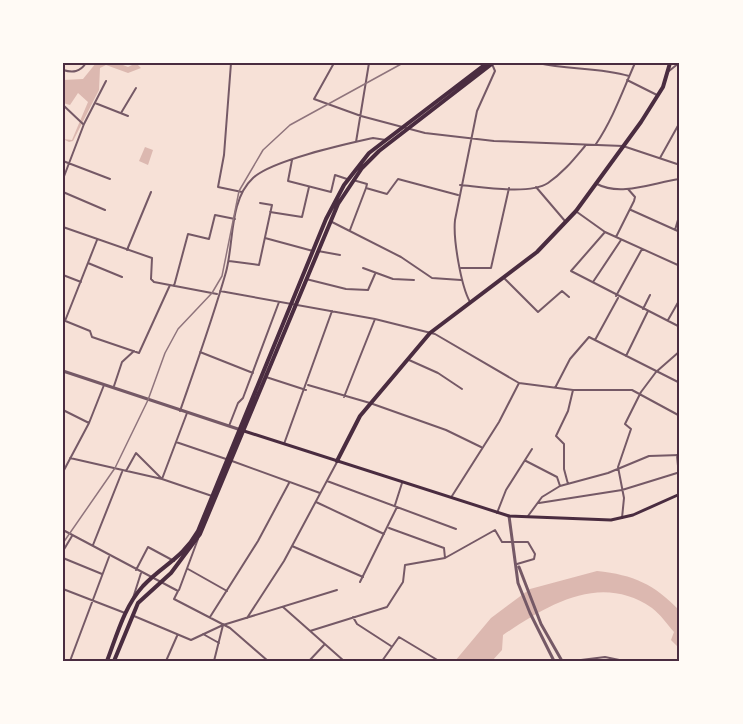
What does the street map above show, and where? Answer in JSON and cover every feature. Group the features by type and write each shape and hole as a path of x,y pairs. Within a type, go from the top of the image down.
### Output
{"main road":[{"path":"240,430 306,279 334,202 348,179 369,153 490,63"},
{"path":"114,661 131,615 138,603 171,573 200,534 240,430 316,251 353,180 362,168 397,136 490,63"},
{"path":"337,461 350,433 370,403 430,333 537,252 576,211 658,95 669,71 670,63"},
{"path":"240,430 509,516 596,520 622,518 654,507 680,494"},
{"path":"107,661 125,613 133,599 192,541 228,460"}],"street":[{"path":"63,70 75,72 86,63"},
{"path":"231,63 224,155 218,187 242,192"},
{"path":"334,63 314,99 401,128 470,139 623,146 680,165"},
{"path":"356,142 369,63"},
{"path":"470,302 461,280 461,268 453,234 458,195 477,111 495,71 490,63"},
{"path":"538,63 604,69 628,78 658,95"},
{"path":"596,145 611,122 617,100 635,63"},
{"path":"669,71 679,63"},
{"path":"63,179 83,124 106,81"},
{"path":"121,113 136,88"},
{"path":"95,103 128,116"},
{"path":"63,105 83,124"},
{"path":"660,158 680,122"},
{"path":"180,411 229,261 235,219 242,192 252,179 267,168 292,159 374,138 385,140 397,136"},
{"path":"460,185 508,188 536,187 549,183 585,145"},
{"path":"292,159 288,181 332,192 335,175 348,179"},
{"path":"63,161 110,179"},
{"path":"597,184 606,189 627,188 680,178"},
{"path":"366,188 387,194 398,179 458,195"},
{"path":"350,230 367,184 353,180"},
{"path":"270,212 302,217 309,187"},
{"path":"536,187 566,222"},
{"path":"461,268 490,268 508,188"},
{"path":"616,237 635,197 627,188"},
{"path":"63,192 105,210"},
{"path":"127,250 151,192"},
{"path":"229,261 259,265 272,205 260,203"},
{"path":"630,210 680,232"},
{"path":"576,211 605,232 680,266"},
{"path":"675,230 680,213"},
{"path":"97,239 64,321 90,331 92,337 139,353 172,286 188,234 209,239 215,215 235,219"},
{"path":"330,221 401,257 432,278 461,280"},
{"path":"63,227 152,258 151,279 172,286 294,303 375,319 430,333 519,383 573,390 632,390 640,392 680,416"},
{"path":"605,232 571,269 617,297 680,327"},
{"path":"265,238 340,255"},
{"path":"593,282 621,239"},
{"path":"595,340 642,249"},
{"path":"88,263 122,278"},
{"path":"363,268 375,274 414,280"},
{"path":"306,279 346,289 368,290 375,274"},
{"path":"63,275 81,282"},
{"path":"504,278 538,312 562,291 569,297"},
{"path":"644,309 650,295"},
{"path":"668,321 680,298"},
{"path":"229,426 253,373 279,301"},
{"path":"284,444 308,385 332,311"},
{"path":"626,356 648,311"},
{"path":"344,397 375,319"},
{"path":"555,388 570,359 587,337 680,383"},
{"path":"113,387 122,362 134,351"},
{"path":"622,518 622,490 618,470 631,429 625,424 640,392 656,372 680,351"},
{"path":"200,352 253,373"},
{"path":"407,358 438,373 462,389"},
{"path":"63,371 240,430"},
{"path":"265,377 306,390"},
{"path":"450,499 499,422 519,383"},
{"path":"63,472 89,423 105,384"},
{"path":"308,385 370,403 446,430 481,447"},
{"path":"568,484 564,469 564,444 556,436 568,411 573,390"},
{"path":"63,410 89,423"},
{"path":"162,479 187,413"},
{"path":"176,442 289,483"},
{"path":"497,513 506,490 532,449"},
{"path":"92,546 124,472 136,453 162,479"},
{"path":"528,516 542,496 560,486 618,470 649,456 678,455 677,473 680,488"},
{"path":"70,458 162,479 212,496"},
{"path":"247,618 292,546 337,461"},
{"path":"526,461 557,477 560,486"},
{"path":"537,504 622,490 677,473"},
{"path":"210,617 258,541 291,480 320,493"},
{"path":"327,481 456,529"},
{"path":"360,582 389,528 402,483"},
{"path":"316,502 386,534"},
{"path":"509,516 518,583 554,661"},
{"path":"389,528 444,548 445,558"},
{"path":"63,530 178,591"},
{"path":"309,631 387,607 403,582 405,565 445,558 495,530 502,542 526,540 535,554 532,561 517,564"},
{"path":"200,534 188,569 174,599 223,625 268,661"},
{"path":"63,549 72,536"},
{"path":"292,546 363,577"},
{"path":"136,570 148,547 174,561"},
{"path":"70,661 109,556"},
{"path":"63,558 103,574"},
{"path":"517,564 541,624 561,661"},
{"path":"188,569 227,591"},
{"path":"133,599 132,595 141,573"},
{"path":"63,589 125,613"},
{"path":"131,615 191,640 223,625 337,590"},
{"path":"283,607 344,661"},
{"path":"353,618 357,624 392,646"},
{"path":"214,661 223,625"},
{"path":"203,634 219,643"},
{"path":"172,661 166,660 178,635"},
{"path":"382,661 399,637 439,661"},
{"path":"309,661 324,645"},
{"path":"262,661 263,657"},
{"path":"573,661 605,657 624,661"}],"shaded area":[{"path":"96,63 118,63 128,67 136,63 141,68 128,73 106,65 100,68 99,90 73,141 69,142 63,139 72,140 88,102 78,93 70,105 63,103 63,80 83,79"},
{"path":"145,147 153,150 148,165 139,161"},
{"path":"597,571 622,575 643,582 680,611 680,649 671,640 674,632 652,608 633,598 613,593 594,593 556,604 503,635 502,650 492,661 455,661 491,618 530,589"}],"railway":[{"path":"63,543 115,468 148,400 165,353 178,329 212,293 222,276 239,191 263,150 290,125 403,63"}]}
